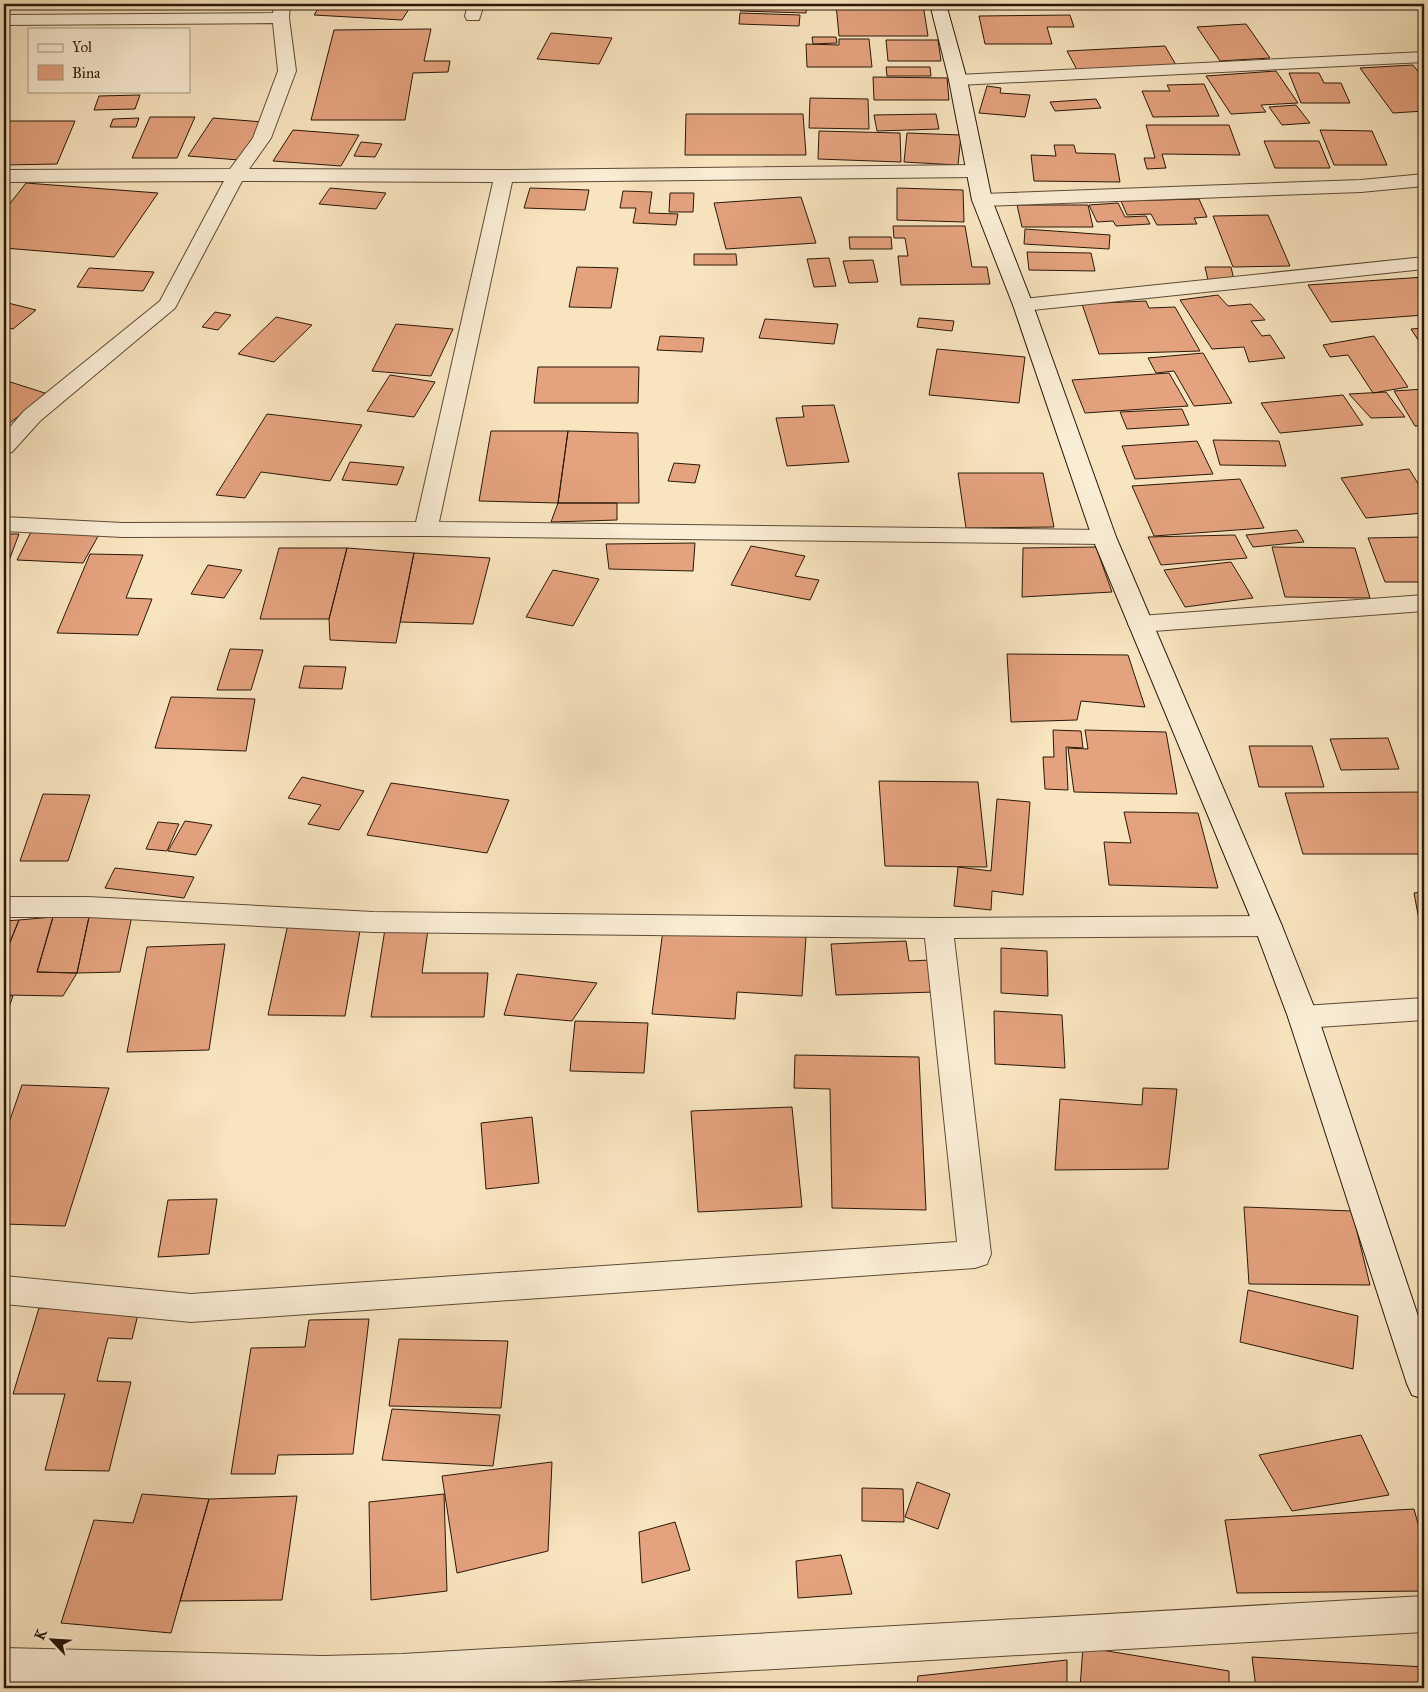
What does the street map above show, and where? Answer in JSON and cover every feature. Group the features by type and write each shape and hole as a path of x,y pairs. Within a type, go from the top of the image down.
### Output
{"street":[{"path":"938,4 958,80 982,200 1023,305 1104,537 1268,926 1303,1017 1424,1384"},
{"path":"4,20 282,11 286,71 262,138 236,174 168,304 32,416 4,447"},
{"path":"958,80 1424,57"},
{"path":"4,176 236,174 504,176 975,171"},
{"path":"426,529 504,176"},
{"path":"982,200 1361,186 1424,180"},
{"path":"1023,305 1424,263"},
{"path":"4,524 123,530 426,529 1104,537"},
{"path":"1140,624 1424,603"},
{"path":"4,908 88,908 373,922 938,928 1268,926"},
{"path":"4,1290 191,1308 975,1254 938,928"},
{"path":"1303,1017 1424,1010"},
{"path":"4,1666 323,1674 400,1680 1424,1614"}],"building":[{"path":"321,4 412,4 402,20 314,15"},
{"path":"547,4 620,4 620,6"},
{"path":"741,4 807,4 806,13 740,11"},
{"path":"836,4 923,4 928,36 839,36"},
{"path":"740,13 800,15 799,26 739,24"},
{"path":"1070,15 1074,27 1047,27 1052,44 985,44 979,16"},
{"path":"1246,24 1270,58 1220,61 1197,27"},
{"path":"431,29 424,61 450,61 448,72 413,73 405,120 311,120 334,30"},
{"path":"551,33 612,38 599,64 537,59"},
{"path":"812,37 836,37 837,43 813,44"},
{"path":"839,39 869,39 872,67 807,67 806,44 839,45"},
{"path":"886,40 938,40 941,61 888,61"},
{"path":"1165,46 1176,65 1077,70 1067,51"},
{"path":"1413,65 1424,79 1424,111 1393,113 1360,68"},
{"path":"886,67 930,67 931,76 887,76"},
{"path":"1276,71 1298,103 1261,105 1266,112 1231,114 1206,76"},
{"path":"1289,73 1319,73 1324,83 1341,83 1350,103 1301,103"},
{"path":"873,77 947,78 949,100 874,100"},
{"path":"1204,84 1219,116 1153,117 1142,91 1170,91 1167,85"},
{"path":"987,86 1001,88 1000,93 1030,95 1025,117 979,113"},
{"path":"140,95 135,109 94,110 99,96"},
{"path":"810,98 868,99 869,129 809,128"},
{"path":"1096,99 1101,108 1055,111 1050,102"},
{"path":"1296,105 1310,123 1282,125 1269,107"},
{"path":"686,114 803,114 806,155 685,155"},
{"path":"936,114 939,129 877,131 874,115"},
{"path":"150,117 195,117 177,158 132,158"},
{"path":"139,118 136,127 110,127 113,119"},
{"path":"213,118 263,122 239,160 188,156"},
{"path":"4,121 75,121 57,164 4,165"},
{"path":"1146,125 1229,125 1240,155 1162,154 1166,168 1147,169 1144,158 1155,158"},
{"path":"293,130 359,135 341,166 273,161"},
{"path":"1320,130 1372,131 1387,165 1334,165"},
{"path":"819,131 900,133 901,162 818,159"},
{"path":"907,133 961,135 958,165 904,162"},
{"path":"1264,141 1319,141 1330,168 1275,168"},
{"path":"361,142 382,144 375,157 354,156"},
{"path":"1054,145 1074,145 1076,153 1115,154 1120,182 1034,181 1031,155 1056,156"},
{"path":"26,183 158,193 114,257 4,248 4,211"},
{"path":"330,188 386,193 376,209 319,204"},
{"path":"530,188 589,190 585,210 524,208"},
{"path":"897,188 963,190 964,222 897,220"},
{"path":"623,191 652,192 649,213 678,214 676,225 633,223 636,208 620,208"},
{"path":"670,193 694,193 693,212 669,212"},
{"path":"801,197 816,243 726,249 714,203"},
{"path":"1199,199 1207,217 1194,218 1197,224 1157,225 1151,214 1127,215 1121,201"},
{"path":"1118,203 1125,217 1146,216 1150,224 1116,226 1113,221 1097,222 1089,205"},
{"path":"1017,205 1088,205 1093,227 1022,227"},
{"path":"1268,215 1290,266 1233,267 1213,216"},
{"path":"893,226 965,226 972,267 987,267 990,284 901,285 898,256 908,256 905,238 894,238"},
{"path":"1025,229 1110,235 1109,249 1024,244"},
{"path":"849,237 891,237 892,249 850,249"},
{"path":"1027,252 1091,253 1095,271 1029,270"},
{"path":"694,254 736,254 737,265 694,265"},
{"path":"829,258 836,286 814,287 807,259"},
{"path":"873,260 878,282 849,283 843,261"},
{"path":"577,267 618,268 611,308 569,307"},
{"path":"1205,267 1231,267 1234,280 1208,280"},
{"path":"89,268 154,272 143,291 77,287"},
{"path":"1424,277 1424,315 1331,322 1308,285"},
{"path":"1218,295 1228,306 1251,304 1265,320 1251,321 1262,336 1270,335 1285,358 1249,362 1244,347 1212,349 1180,300"},
{"path":"1146,301 1149,308 1175,307 1200,351 1099,354 1082,304"},
{"path":"4,302 36,310 13,329 4,327"},
{"path":"215,312 231,315 218,330 202,327"},
{"path":"276,317 312,325 274,362 238,354"},
{"path":"919,318 954,321 952,331 917,327"},
{"path":"765,319 838,324 834,344 759,338"},
{"path":"396,324 453,329 431,376 372,371"},
{"path":"1424,328 1424,349 1411,329"},
{"path":"660,336 704,338 702,352 657,350"},
{"path":"1374,336 1408,387 1373,393 1348,355 1330,357 1323,345"},
{"path":"937,349 1025,357 1019,403 929,395"},
{"path":"1203,353 1232,403 1194,406 1174,371 1156,373 1148,358"},
{"path":"538,367 639,367 638,403 534,403"},
{"path":"1169,373 1188,406 1085,413 1072,380"},
{"path":"390,375 435,382 414,417 367,411"},
{"path":"4,380 48,394 7,425 4,424"},
{"path":"1424,389 1424,426 1415,426 1394,391"},
{"path":"1386,392 1405,417 1371,418 1349,394"},
{"path":"1343,395 1363,425 1280,433 1261,403"},
{"path":"834,405 849,462 787,466 776,418 804,417 802,406"},
{"path":"1182,409 1189,425 1127,429 1120,412"},
{"path":"267,414 362,425 330,481 261,472 245,498 216,495"},
{"path":"491,431 568,431 558,503 479,501"},
{"path":"568,431 638,433 639,503 558,503"},
{"path":"1213,440 1279,441 1286,466 1220,465"},
{"path":"1197,441 1213,474 1135,479 1122,446"},
{"path":"350,462 404,467 397,485 342,480"},
{"path":"674,463 700,465 695,483 668,481"},
{"path":"1409,469 1424,493 1424,513 1366,518 1341,478"},
{"path":"958,473 1043,473 1054,527 966,528"},
{"path":"1240,479 1264,528 1154,536 1132,486"},
{"path":"558,503 617,503 617,520 551,522"},
{"path":"33,528 101,531 83,563 17,560"},
{"path":"1297,530 1304,542 1253,547 1246,535"},
{"path":"4,534 19,534 4,574"},
{"path":"1235,535 1247,558 1161,565 1148,537"},
{"path":"1424,537 1424,582 1385,582 1368,538"},
{"path":"695,543 693,571 609,569 606,544"},
{"path":"751,546 805,556 795,576 819,580 810,600 731,585"},
{"path":"1096,547 1112,592 1022,597 1023,548"},
{"path":"1272,547 1355,548 1370,598 1285,597"},
{"path":"279,548 347,548 329,619 260,619"},
{"path":"347,548 414,553 396,643 330,640 329,619"},
{"path":"414,553 490,558 473,624 400,622"},
{"path":"90,554 143,555 126,598 152,599 138,635 57,633"},
{"path":"1231,562 1253,598 1185,607 1164,570"},
{"path":"208,565 242,570 224,598 191,594"},
{"path":"553,570 599,579 573,626 526,617"},
{"path":"230,649 263,650 251,690 217,690"},
{"path":"1007,654 1128,655 1145,707 1081,701 1077,720 1011,722"},
{"path":"304,666 346,667 342,689 299,688"},
{"path":"171,697 255,699 246,751 155,748"},
{"path":"1053,730 1081,731 1083,748 1066,747 1068,790 1045,789 1043,757 1054,757"},
{"path":"1085,730 1166,732 1177,794 1074,792 1068,748 1088,749"},
{"path":"1388,738 1399,769 1341,770 1330,739"},
{"path":"1249,746 1312,746 1324,787 1259,787"},
{"path":"302,777 364,791 339,830 308,824 321,805 288,798"},
{"path":"879,781 978,782 987,867 885,866"},
{"path":"391,783 509,800 487,853 367,835"},
{"path":"1424,792 1424,826 1419,826 1424,840 1424,854 1303,854 1285,793"},
{"path":"43,794 90,795 68,861 20,861"},
{"path":"997,799 1030,802 1023,895 992,891 991,910 954,906 958,867 991,871"},
{"path":"1124,812 1198,813 1218,888 1109,885 1104,842 1131,843"},
{"path":"185,821 212,825 196,855 168,851"},
{"path":"158,822 179,824 167,851 146,849"},
{"path":"115,868 194,877 184,898 105,888"},
{"path":"1424,892 1424,947 1414,893"},
{"path":"132,916 120,972 77,973 89,917"},
{"path":"53,917 89,917 77,973 37,972"},
{"path":"53,917 37,972 77,973 63,996 4,995 4,957 19,920"},
{"path":"19,920 4,957 4,921"},
{"path":"288,924 361,925 345,1016 268,1015"},
{"path":"385,929 428,929 422,973 488,973 484,1017 371,1017"},
{"path":"663,930 806,937 802,996 737,992 735,1019 652,1014"},
{"path":"906,941 909,961 931,960 935,992 836,995 831,944"},
{"path":"225,944 209,1050 127,1052 147,947"},
{"path":"1001,948 1047,951 1048,996 1001,993"},
{"path":"517,974 597,983 572,1021 504,1015"},
{"path":"4,995 13,996 4,1021"},
{"path":"994,1011 1062,1015 1065,1068 995,1064"},
{"path":"575,1021 648,1023 644,1073 570,1071"},
{"path":"795,1055 919,1057 926,1210 832,1208 830,1089 794,1088"},
{"path":"22,1085 109,1088 65,1226 4,1224 4,1137"},
{"path":"1143,1088 1177,1089 1168,1169 1055,1170 1060,1099 1142,1105"},
{"path":"792,1107 802,1207 698,1212 691,1111"},
{"path":"532,1117 539,1183 486,1189 481,1123"},
{"path":"217,1199 209,1254 158,1257 168,1200"},
{"path":"1244,1207 1352,1211 1370,1285 1249,1284"},
{"path":"1248,1290 1358,1316 1353,1369 1240,1342"},
{"path":"39,1308 139,1310 132,1339 108,1338 97,1381 131,1382 109,1471 45,1470 65,1394 13,1394"},
{"path":"369,1319 353,1454 278,1455 275,1474 231,1474 251,1348 305,1347 309,1320"},
{"path":"399,1339 508,1341 501,1408 389,1406"},
{"path":"392,1409 500,1415 493,1466 382,1460"},
{"path":"1361,1435 1389,1495 1292,1511 1259,1455"},
{"path":"552,1462 548,1551 457,1573 442,1476"},
{"path":"917,1482 950,1494 938,1529 905,1517"},
{"path":"862,1488 903,1489 904,1522 862,1521"},
{"path":"142,1494 209,1499 171,1633 61,1623 94,1520 133,1523"},
{"path":"444,1494 447,1591 371,1600 369,1502"},
{"path":"297,1496 282,1600 180,1601 209,1499"},
{"path":"1414,1509 1424,1546 1424,1591 1237,1593 1225,1520"},
{"path":"675,1522 690,1570 642,1583 639,1532"},
{"path":"841,1555 852,1594 798,1598 796,1561"},
{"path":"1083,1647 1229,1671 1229,1688 1080,1688"},
{"path":"1252,1657 1424,1667 1424,1688 1256,1688"},
{"path":"1067,1660 1067,1688 917,1688 918,1676"},
{"path":"60,1670 132,1688 52,1688"}]}
